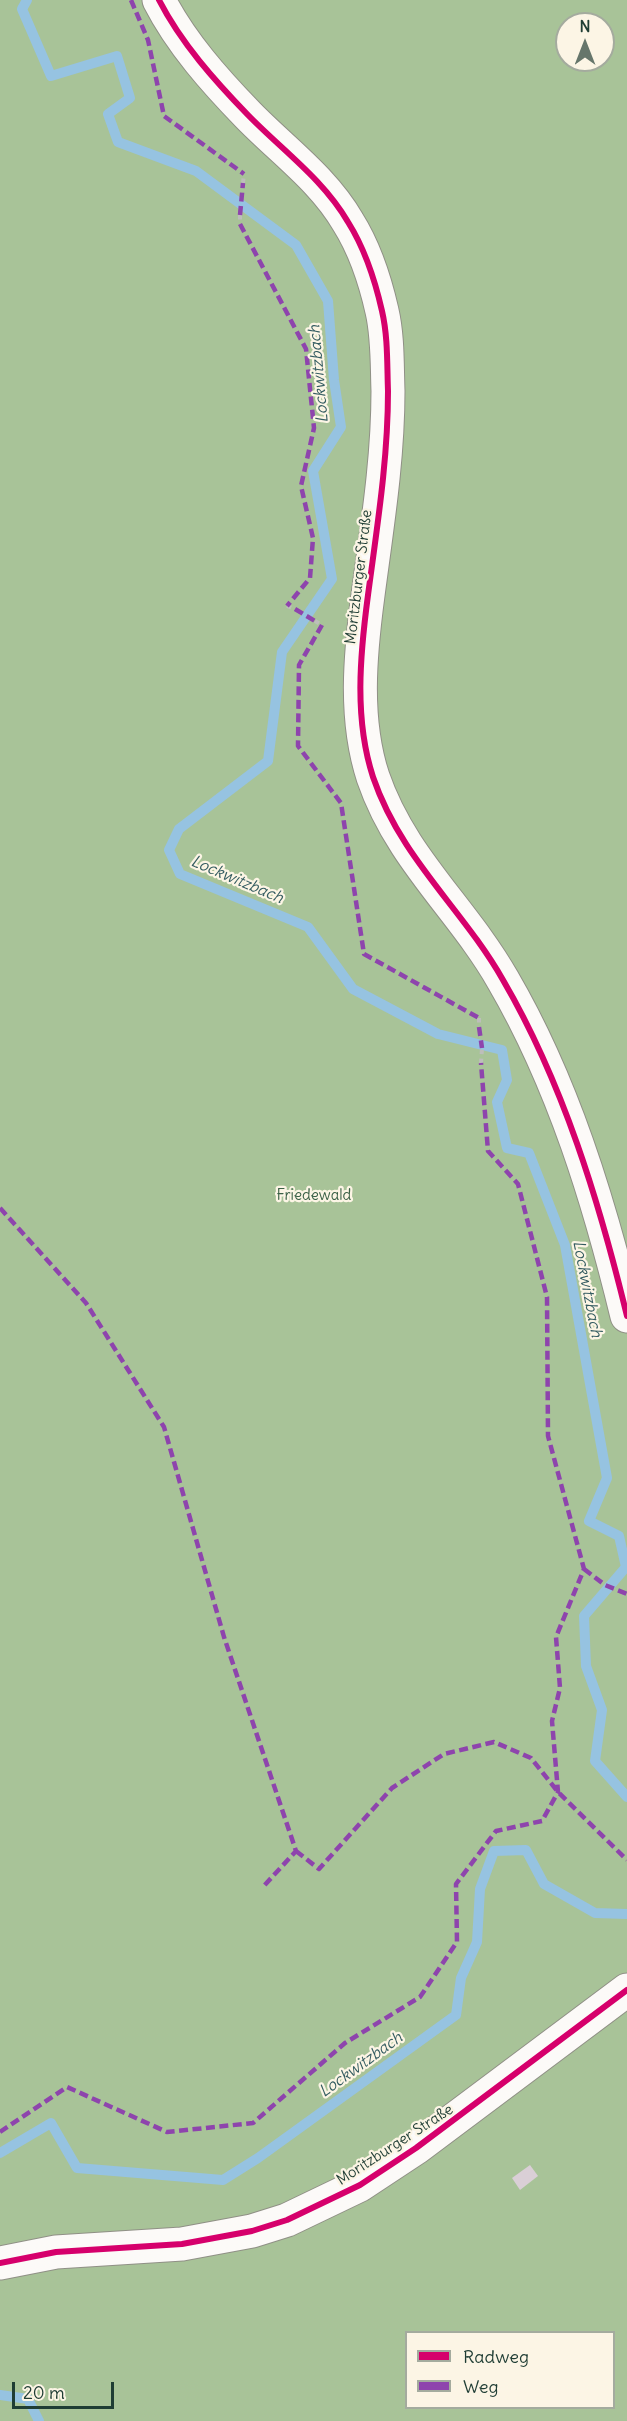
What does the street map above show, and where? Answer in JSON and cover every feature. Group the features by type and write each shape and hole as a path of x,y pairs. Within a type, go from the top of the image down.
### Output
{"street":[{"name":"Moritzburger Straße","path":"159,0 179,35 200,62 249,117 300,162 346,218 369,264 383,313 388,350 388,427 360,671 365,742 372,775 390,820 411,854 501,976 522,1015 563,1109 593,1192 627,1316"},
{"name":"Moritzburger Straße","path":"0,2263 56,2252 182,2244 252,2231 296,2217 360,2185 416,2148 627,1990"}],"path":[{"path":"243,183 244,174"},
{"path":"240,215 240,224"},
{"path":"287,606 295,609"},
{"path":"315,621 322,625"},
{"path":"479,1018 479,1027"},
{"path":"481,1063 482,1048"}],"green space":[{"name":"Friedewald","path":"0,0 627,0 627,2421 0,2421"}],"building":[{"path":"530,2165 538,2176 520,2190 512,2178"}],"waterway":[{"name":"Lockwitzbach","path":"27,0 22,9 51,76 117,56 130,98 108,114 118,142 196,171 296,245 328,301 334,380 341,427 313,471 332,579 282,652 268,761 179,829 169,850 180,874 308,927 353,989 438,1034 502,1050 507,1080 497,1102 507,1148 529,1153 565,1245 607,1478 589,1521 619,1536 626,1567 584,1616 586,1666 602,1710 595,1761 627,1797"},
{"name":"Lockwitzbach","path":"0,2153 51,2123 77,2168 223,2180 258,2158 456,2015 461,1978 477,1942 480,1889 494,1851 526,1850 544,1884 595,1913 627,1914"},
{"path":"0,2395 28,2399 39,2421"}],"marked path":[{"path":"131,0 148,40 164,116 244,174"},
{"path":"240,215 243,183"},
{"path":"240,224 306,349 314,428 301,486 313,538 310,578 287,606"},
{"path":"295,609 315,621"},
{"path":"322,625 299,665 298,746 341,803 364,954 479,1018"},
{"path":"479,1027 482,1048"},
{"path":"0,2132 67,2087 167,2132 253,2123 345,2043 420,1997 457,1942 456,1884 496,1831 542,1821 558,1792 552,1721 560,1688 556,1637 584,1569 548,1436 547,1297 518,1184 488,1151 481,1063"},
{"path":"0,1208 86,1303 164,1427 224,1637 296,1851 262,1888"},
{"path":"584,1569 605,1585 627,1594"},
{"path":"296,1851 319,1869 392,1788 444,1754 494,1742 531,1758 558,1792 627,1860"}],"cycle path":[{"path":"159,0 188,46 211,75 248,115 327,192 354,232 369,265 384,321 388,417 361,664 361,710 367,755 373,777 399,833 487,954 524,1019 544,1060 591,1186 627,1316"},
{"path":"0,2263 56,2252 182,2244 252,2231 287,2220 360,2185 416,2148 627,1990"}]}
